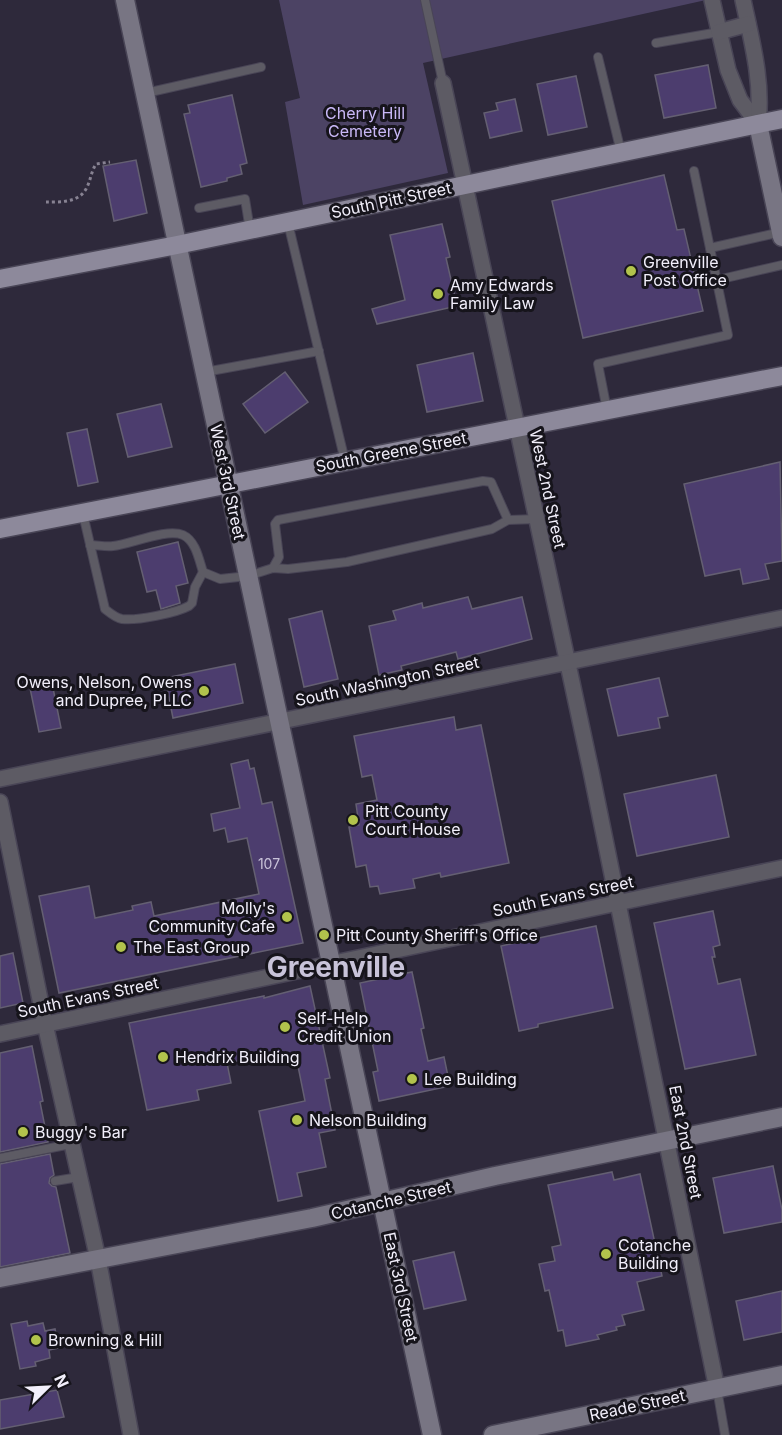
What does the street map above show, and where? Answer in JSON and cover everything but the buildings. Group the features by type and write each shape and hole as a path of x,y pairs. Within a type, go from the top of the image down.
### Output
{"main road":[{"name":"South Pitt Street","path":"0,279 177,245 782,119"},
{"name":"South Greene Street","path":"0,529 782,376"}],"street":[{"name":"West 3rd Street","path":"125,0 331,963"},
{"path":"712,0 728,70 740,100 758,124"},
{"path":"743,0 757,63 760,104 758,124 778,199 781,235"},
{"path":"719,32 748,24"},
{"name":"West 2nd Street","path":"443,83 617,903"},
{"name":"South Washington Street","path":"0,778 782,618"},
{"path":"0,802 45,1024 98,1259 131,1435"},
{"name":"South Evans Street","path":"0,1034 782,868"},
{"name":"East 2nd Street","path":"617,903 717,1389"},
{"name":"East 3rd Street","path":"331,963 432,1435"},
{"name":"Cotanche Street","path":"0,1278 312,1218 495,1176 782,1117"},
{"name":"Reade Street","path":"493,1435 782,1375"}],"lane":[{"path":"425,0 443,83"},
{"path":"656,43 719,32"},
{"path":"598,57 621,152"},
{"path":"144,93 261,67"},
{"path":"607,410 598,364 728,335 694,171"},
{"path":"199,208 245,199 250,230"},
{"path":"288,222 345,461"},
{"path":"710,248 781,235"},
{"path":"717,280 782,265"},
{"path":"204,372 319,351"},
{"path":"273,568 279,557 275,524 278,520 483,481 491,482 498,492 501,508 508,520"},
{"path":"83,512 90,545 105,609 122,619 153,616 189,606 192,603 195,587 203,572 198,555 183,535 170,534 113,546 90,545"},
{"path":"203,572 220,579 248,576 273,568 288,569 347,561 492,529 508,520 537,519"},
{"path":"0,1158 71,1144"},
{"path":"55,1181 79,1177"},
{"path":"717,1389 725,1435"}],"path":[{"path":"46,202 71,200 83,194 91,171 96,164 110,162"}],"green space":[{"name":"Cherry Hill Cemetery","path":"279,0 706,0 423,63 448,173 303,205 285,102 300,98"}],"place":[{"name":"Greenville Post Office","path":"631,271"},
{"name":"Amy Edwards Family Law","path":"438,294"},
{"name":"Owens, Nelson, Owens and Dupree, PLLC","path":"204,691"},
{"name":"Pitt County Court House","path":"353,820"},
{"name":"Molly's Community Cafe","path":"287,917"},
{"name":"Pitt County Sheriff's Office","path":"324,935"},
{"name":"The East Group","path":"121,947"},
{"name":"Self-Help Credit Union","path":"285,1027"},
{"name":"Hendrix Building","path":"163,1057"},
{"name":"Lee Building","path":"412,1079"},
{"name":"Nelson Building","path":"297,1120"},
{"name":"Buggy's Bar","path":"23,1132"},
{"name":"Cotanche Building","path":"606,1254"},
{"name":"Browning & Hill","path":"36,1340"}],"district":[{"name":"Greenville","path":"336,967"}]}
